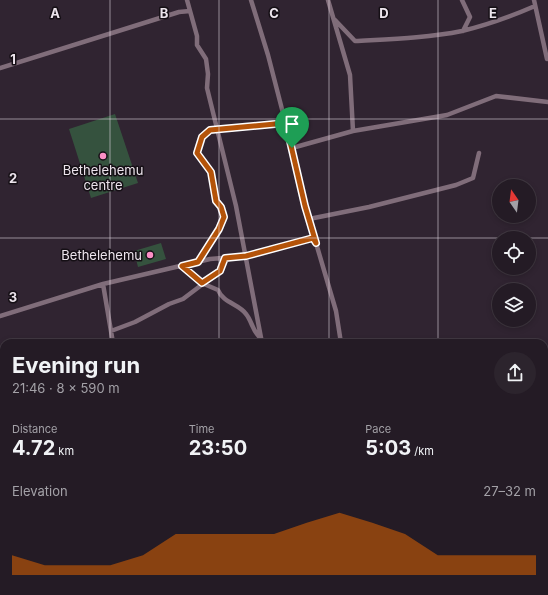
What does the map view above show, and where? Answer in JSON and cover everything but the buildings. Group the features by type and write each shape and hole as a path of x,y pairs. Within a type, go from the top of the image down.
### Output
{"street":[{"path":"187,0 197,36 197,45 206,59 207,88 234,198 261,338"},
{"path":"251,0 268,55 309,218 336,311 340,339"},
{"path":"328,0 350,75 353,131"},
{"path":"462,0 470,17 463,31"},
{"path":"534,0 547,59"},
{"path":"334,18 356,41 410,38 463,31 509,17 535,6"},
{"path":"0,68 178,12 190,11"},
{"path":"292,148 353,131 447,115 496,96 548,102"},
{"path":"198,262 219,229 224,217 221,207 216,201 211,172 197,153 202,137 210,130 286,124"},
{"path":"309,218 369,207 456,185 473,178 479,153"},
{"path":"0,316 103,284 198,262 246,256 313,238 316,243"},
{"path":"111,330 135,322 168,304 183,299 202,283 220,271 225,258"},
{"path":"182,266 202,283 218,290 220,296 246,313 257,335 261,338"},
{"path":"103,284 112,339"}],"green space":[{"name":"Bethelehemu centre","path":"115,114 138,183 91,198 69,129"},
{"name":"Bethelehemu","path":"161,243 166,259 138,267 134,251"}],"place":[{"name":"Bethelehemu centre","path":"103,156"},
{"name":"Bethelehemu","path":"150,255"}],"route":[{"path":"286,124 292,148 305,206 316,243 313,238 246,256 225,258 220,271 202,283 182,266 198,262 219,229 224,217 221,207 216,201 211,172 197,153 202,137 210,130 286,124"}]}
